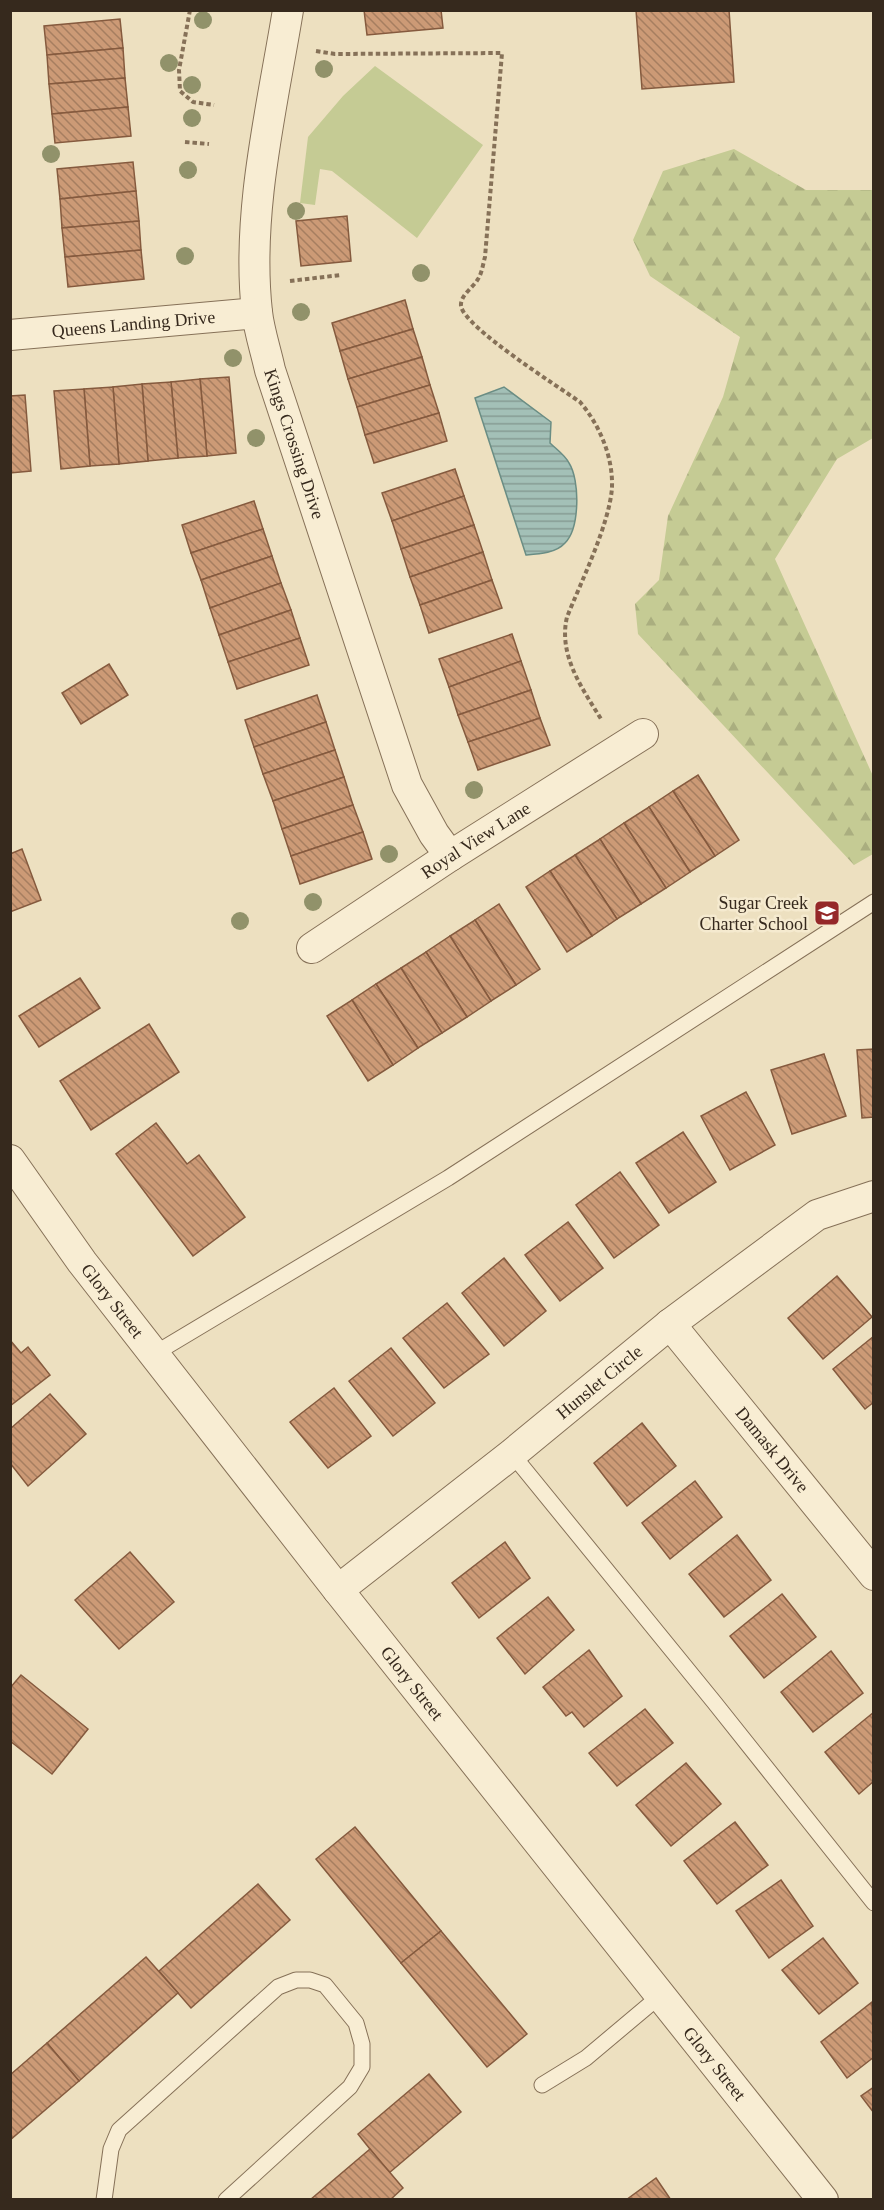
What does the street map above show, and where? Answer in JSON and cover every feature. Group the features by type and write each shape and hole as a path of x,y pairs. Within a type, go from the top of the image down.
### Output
{"street":[{"name":"Kings Crossing Drive","path":"288,10 259,187 254,246 257,313 270,370 407,785 434,834 450,856"},
{"name":"Queens Landing Drive","path":"10,335 257,313"},
{"name":"Royal View Lane","path":"312,948 450,856 643,734"},
{"name":"Glory Street","path":"10,1160 82,1262 338,1590 824,2199"},
{"name":"Hunslet Circle","path":"338,1590 512,1454 670,1324 817,1215 873,1196"},
{"name":"Damask Drive","path":"670,1324 873,1575"}],"lane":[{"path":"154,1354 448,1178 873,902"},
{"path":"512,1454 714,1702 873,1903"},
{"path":"104,2199 111,2149 119,2130 278,1987 296,1980 310,1980 325,1985 356,2023 362,2044 362,2067 350,2087 226,2199"},
{"path":"542,2085 586,2058 661,1995"}],"path":[{"path":"190,10 179,70 180,91 193,102 214,105"},
{"path":"309,50 335,54 502,53 485,257 478,279 462,299 461,307 466,318 490,339 580,402 591,415 603,441 610,467 612,488 604,522 567,617 564,641 570,661 584,691 607,727"},
{"path":"185,142 209,144"},
{"path":"280,282 341,275"}],"green space":[{"path":"375,66 483,145 417,238 332,171 320,169 315,205 300,203 308,137 343,96"},
{"path":"734,149 806,190 873,190 873,438 837,459 775,559 873,776 873,854 854,865 638,634 635,604 659,580 668,516 723,397 740,337 650,276 633,240 663,171"}],"water":[{"path":"504,387 551,422 550,443 565,457 573,471 577,492 574,527 565,543 547,552 526,555 475,398"}],"building":[{"path":"364,10 441,10 443,28 367,35"},
{"path":"636,10 729,10 734,82 642,89"},
{"path":"120,19 123,48 47,55 44,26"},
{"path":"123,48 125,78 49,84 47,55"},
{"path":"125,78 128,107 52,114 49,84"},
{"path":"128,107 131,136 55,143 52,114"},
{"path":"133,162 136,191 60,199 57,169"},
{"path":"136,191 139,221 62,228 60,199"},
{"path":"347,216 351,261 301,266 296,221"},
{"path":"139,221 141,250 65,257 62,228"},
{"path":"141,250 144,279 68,287 65,257"},
{"path":"405,300 413,329 340,351 332,323"},
{"path":"413,329 422,357 348,379 340,351"},
{"path":"422,357 430,385 357,407 348,379"},
{"path":"229,377 236,453 207,456 200,379"},
{"path":"200,379 207,456 178,458 171,382"},
{"path":"171,382 178,458 148,461 142,384"},
{"path":"142,384 148,461 119,464 113,387"},
{"path":"430,385 439,413 365,435 357,407"},
{"path":"113,387 119,464 90,466 84,389"},
{"path":"84,389 90,466 61,469 54,391"},
{"path":"25,395 31,471 10,473 10,396"},
{"path":"439,413 447,441 374,463 365,435"},
{"path":"455,469 464,496 392,521 382,493"},
{"path":"464,496 474,525 401,549 392,521"},
{"path":"254,501 263,529 191,553 182,525"},
{"path":"474,525 483,552 410,577 401,549"},
{"path":"263,529 272,556 201,580 191,553"},
{"path":"483,552 492,580 420,605 410,577"},
{"path":"272,556 281,583 210,608 201,580"},
{"path":"492,580 502,608 429,633 420,605"},
{"path":"281,583 291,610 219,635 210,608"},
{"path":"291,610 300,638 228,662 219,635"},
{"path":"512,634 521,661 449,687 439,659"},
{"path":"300,638 309,665 237,689 228,662"},
{"path":"521,661 531,690 458,715 449,687"},
{"path":"109,664 128,695 81,724 62,693"},
{"path":"531,690 540,718 468,742 458,715"},
{"path":"317,695 326,722 254,747 245,720"},
{"path":"540,718 550,745 478,770 468,742"},
{"path":"326,722 335,750 263,774 254,747"},
{"path":"335,750 344,777 273,801 263,774"},
{"path":"698,775 739,840 715,856 673,791"},
{"path":"344,777 353,805 282,829 273,801"},
{"path":"673,791 715,856 690,872 649,807"},
{"path":"353,805 363,832 291,856 282,829"},
{"path":"649,807 690,872 666,888 624,823"},
{"path":"624,823 666,888 641,904 600,839"},
{"path":"363,832 372,859 300,884 291,856"},
{"path":"600,839 641,904 617,919 575,855"},
{"path":"22,849 41,900 10,912 10,854"},
{"path":"575,855 617,919 592,936 550,871"},
{"path":"550,871 592,936 567,952 526,887"},
{"path":"499,904 540,969 516,985 475,920"},
{"path":"475,920 516,985 491,1001 450,936"},
{"path":"450,936 491,1001 467,1017 426,952"},
{"path":"426,952 467,1017 442,1033 401,968"},
{"path":"401,968 442,1033 418,1048 376,984"},
{"path":"80,978 100,1008 39,1047 19,1016"},
{"path":"376,984 418,1048 393,1065 352,1000"},
{"path":"352,1000 393,1065 368,1081 327,1016"},
{"path":"149,1024 179,1072 91,1130 60,1081"},
{"path":"874,1049 874,1117 862,1118 857,1050"},
{"path":"824,1054 846,1116 792,1134 771,1070"},
{"path":"746,1092 775,1145 730,1170 701,1116"},
{"path":"156,1123 187,1164 199,1155 245,1217 193,1256 116,1154"},
{"path":"683,1132 716,1182 669,1213 636,1163"},
{"path":"620,1172 659,1225 614,1258 576,1205"},
{"path":"568,1222 603,1268 560,1301 525,1255"},
{"path":"504,1258 546,1311 504,1346 462,1293"},
{"path":"837,1276 872,1317 823,1359 788,1318"},
{"path":"447,1303 489,1354 444,1388 403,1338"},
{"path":"874,1336 874,1402 865,1409 833,1369"},
{"path":"10,1340 21,1353 28,1347 50,1375 10,1406"},
{"path":"391,1348 435,1403 393,1436 349,1381"},
{"path":"334,1388 371,1436 328,1468 290,1422"},
{"path":"50,1394 86,1434 28,1486 10,1463 10,1429"},
{"path":"642,1423 676,1466 627,1506 594,1463"},
{"path":"695,1481 722,1517 670,1559 642,1523"},
{"path":"737,1535 771,1580 724,1617 689,1574"},
{"path":"505,1542 530,1578 479,1618 452,1583"},
{"path":"130,1552 174,1602 119,1649 75,1600"},
{"path":"782,1594 816,1637 764,1678 730,1636"},
{"path":"548,1597 574,1630 525,1674 497,1638"},
{"path":"589,1650 622,1696 584,1727 572,1712 566,1716 543,1687"},
{"path":"831,1651 863,1693 813,1732 781,1692"},
{"path":"21,1675 88,1729 52,1774 10,1741 10,1688"},
{"path":"645,1709 673,1743 617,1786 589,1753"},
{"path":"874,1712 874,1781 859,1794 825,1752"},
{"path":"686,1763 721,1804 671,1846 636,1805"},
{"path":"735,1822 768,1865 717,1904 684,1861"},
{"path":"355,1827 441,1931 401,1963 316,1859"},
{"path":"781,1880 813,1926 769,1958 736,1911"},
{"path":"258,1884 290,1920 191,2008 159,1971"},
{"path":"441,1931 527,2034 487,2067 401,1963"},
{"path":"823,1938 858,1983 819,2014 782,1970"},
{"path":"146,1957 178,1993 79,2081 47,2043"},
{"path":"872,2002 874,2057 847,2078 821,2042"},
{"path":"47,2043 79,2081 10,2140 10,2075"},
{"path":"429,2074 461,2112 389,2173 358,2134"},
{"path":"874,2087 874,2113 861,2096"},
{"path":"370,2149 403,2188 390,2200 310,2200"},
{"path":"656,2178 671,2200 626,2200"}],"place":[{"name":"Sugar Creek Charter School","path":"827,913"}]}
